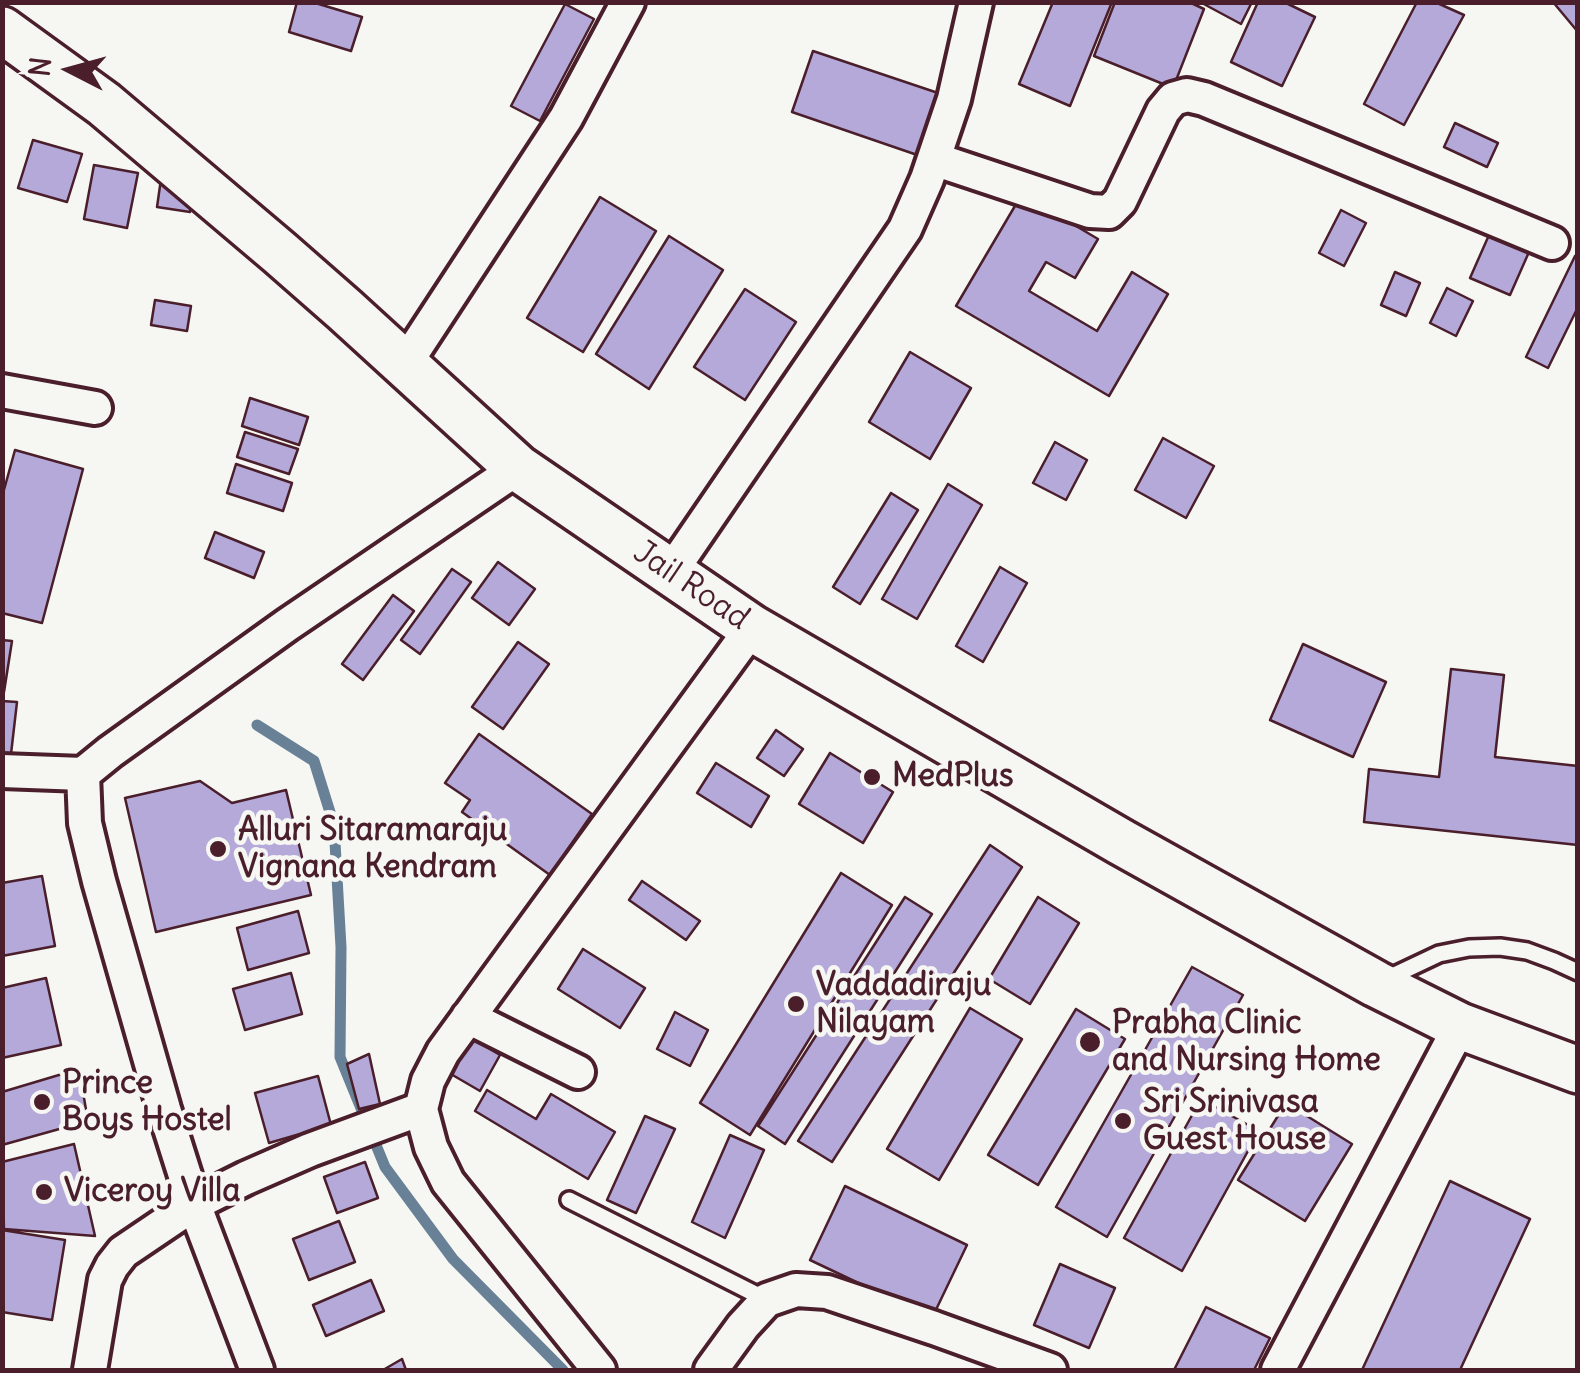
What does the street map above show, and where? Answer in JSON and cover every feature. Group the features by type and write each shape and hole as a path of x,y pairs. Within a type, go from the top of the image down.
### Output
{"street":[{"path":"406,364 566,118 628,2"},
{"path":"670,573 905,229 954,99 976,2"},
{"name":"Jail Road","path":"2,30 104,104 345,310 518,468 752,628 1104,833 1376,984 1460,1026 1578,1070"},
{"path":"934,159 1090,211 1109,212 1120,201 1164,111 1174,99 1187,95 1552,243"},
{"path":"2,391 95,408"},
{"path":"2,772 83,774 287,625 518,468"},
{"path":"599,1370 448,1182 431,1147 421,1108 428,1080 442,1052 752,628"},
{"path":"83,774 86,823 98,882 164,1109 194,1204 257,1370"},
{"path":"468,1017 578,1072"},
{"path":"1278,1370 1460,1026"},
{"path":"90,1370 105,1280 123,1252 194,1204 246,1178 421,1108"},
{"path":"711,1370 767,1300 796,1290 826,1292 1050,1370"}],"lane":[{"path":"1376,984 1439,954 1468,948 1527,951 1578,972"},
{"path":"570,1200 767,1300"}],"building":[{"path":"297,2 312,2 362,17 351,51 289,32"},
{"path":"1053,2 1112,2 1070,106 1019,84"},
{"path":"1115,2 1189,2 1204,9 1173,88 1094,56"},
{"path":"1200,2 1252,2 1241,24"},
{"path":"1258,2 1284,2 1315,17 1282,86 1231,62"},
{"path":"1417,2 1435,2 1464,15 1404,125 1364,104"},
{"path":"1553,2 1578,2 1578,32"},
{"path":"565,4 594,19 540,121 511,106"},
{"path":"813,51 947,96 926,158 792,112"},
{"path":"1455,123 1498,143 1487,167 1444,147"},
{"path":"33,140 82,154 67,202 18,188"},
{"path":"94,165 138,173 127,228 84,219"},
{"path":"161,179 194,184 190,212 157,207"},
{"path":"1022,194 1098,239 1075,278 1046,262 1029,291 1097,331 1132,272 1168,294 1109,396 956,306"},
{"path":"600,197 656,231 583,352 527,318"},
{"path":"1341,210 1366,223 1344,266 1319,253"},
{"path":"1489,235 1529,252 1510,295 1470,278"},
{"path":"669,236 723,270 649,389 596,354"},
{"path":"1575,256 1578,307 1548,368 1526,357"},
{"path":"1395,272 1420,283 1406,316 1381,305"},
{"path":"1447,288 1473,301 1456,336 1430,323"},
{"path":"745,289 796,322 745,400 694,367"},
{"path":"155,300 191,306 187,331 151,325"},
{"path":"910,352 971,388 930,459 869,422"},
{"path":"250,398 308,417 299,445 242,426"},
{"path":"245,432 298,449 289,474 237,457"},
{"path":"1163,438 1214,466 1186,518 1135,490"},
{"path":"1055,442 1087,460 1066,500 1033,483"},
{"path":"15,450 83,469 42,623 2,613 2,497"},
{"path":"236,464 292,483 283,511 227,493"},
{"path":"948,484 982,505 917,619 882,599"},
{"path":"891,493 918,510 860,604 833,587"},
{"path":"215,532 264,552 254,578 205,558"},
{"path":"498,562 535,589 509,625 472,598"},
{"path":"1000,567 1027,583 983,662 956,646"},
{"path":"452,569 471,582 420,654 401,640"},
{"path":"393,595 414,611 363,680 342,664"},
{"path":"2,640 12,641 4,692 2,692"},
{"path":"518,642 549,664 503,729 472,707"},
{"path":"1303,644 1386,682 1353,757 1270,720"},
{"path":"1451,669 1504,675 1495,757 1578,766 1578,845 1364,822 1369,769 1439,777"},
{"path":"2,701 17,702 11,754 2,753"},
{"path":"776,730 803,749 784,776 757,758"},
{"path":"479,734 592,814 550,875 462,812 470,800 445,783"},
{"path":"830,753 893,792 863,843 799,804"},
{"path":"716,763 769,796 751,827 697,793"},
{"name":"Alluri Sitaramaraju Vignana Kendram","path":"200,781 232,803 286,790 311,895 156,932 125,798"},
{"path":"990,845 1022,867 832,1162 798,1141"},
{"name":"Vaddadiraju Nilayam","path":"841,873 892,905 750,1135 700,1103"},
{"path":"42,876 55,946 2,956 2,883"},
{"path":"642,881 700,921 686,940 629,900"},
{"path":"905,897 932,914 785,1144 758,1126"},
{"path":"1038,897 1079,923 1030,1004 989,979"},
{"path":"298,911 309,953 248,970 237,928"},
{"path":"583,949 645,988 620,1028 558,989"},
{"path":"1192,967 1243,995 1107,1237 1056,1207"},
{"path":"291,973 302,1014 245,1030 233,989"},
{"path":"46,978 61,1045 2,1058 2,988"},
{"path":"970,1008 1022,1039 939,1180 887,1149"},
{"path":"1076,1009 1125,1039 1038,1185 988,1155"},
{"path":"675,1012 708,1030 690,1066 657,1049"},
{"path":"465,1034 500,1055 480,1091 444,1070"},
{"path":"369,1054 380,1104 359,1109 347,1064"},
{"path":"79,1069 88,1121 2,1145 2,1092"},
{"path":"318,1076 331,1125 269,1143 255,1093"},
{"path":"487,1090 536,1119 551,1094 615,1132 588,1179 475,1111"},
{"path":"1201,1099 1259,1131 1182,1271 1124,1238"},
{"path":"1286,1103 1352,1144 1305,1221 1238,1180"},
{"path":"645,1116 675,1129 636,1213 607,1200"},
{"path":"730,1135 764,1150 725,1238 692,1222"},
{"name":"Viceroy Villa","path":"74,1144 95,1236 4,1229 2,1162"},
{"path":"365,1162 378,1198 337,1213 324,1177"},
{"path":"1450,1181 1530,1219 1460,1370 1362,1370"},
{"path":"845,1186 967,1245 932,1318 810,1260"},
{"path":"339,1221 355,1262 309,1280 293,1239"},
{"path":"2,1230 65,1240 52,1320 2,1312"},
{"path":"1060,1264 1115,1288 1089,1348 1034,1325"},
{"path":"371,1280 384,1311 326,1336 313,1305"},
{"path":"1206,1307 1270,1338 1254,1370 1174,1370"},
{"path":"402,1359 406,1370 383,1370"}],"waterway":[{"path":"257,725 314,761 334,825 341,947 340,1057 385,1167 453,1259 563,1370"}],"place":[{"name":"MedPlus","path":"872,777"},
{"name":"Alluri Sitaramaraju Vignana Kendram","path":"218,849"},
{"name":"Vaddadiraju Nilayam","path":"796,1004"},
{"name":"Prabha Clinic and Nursing Home","path":"1090,1042"},
{"name":"Prince Boys Hostel","path":"42,1102"},
{"name":"Sri Srinivasa Guest House","path":"1123,1121"},
{"name":"Viceroy Villa","path":"44,1192"}]}
